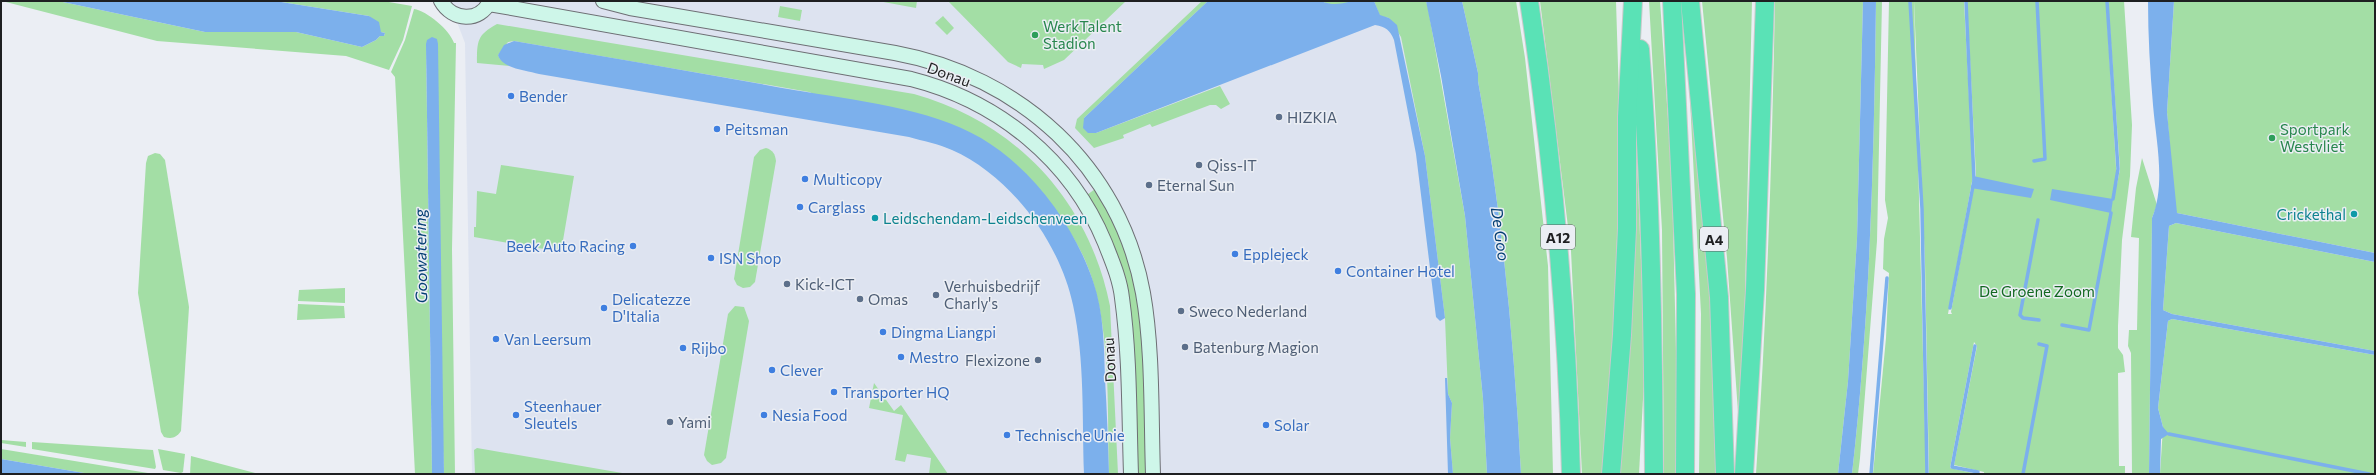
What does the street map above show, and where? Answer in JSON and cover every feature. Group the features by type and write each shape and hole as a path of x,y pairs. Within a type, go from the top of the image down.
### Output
{"highway":[{"name":"A12","path":"1529,1 1546,128 1560,258 1571,474"},
{"path":"1611,474 1622,335 1627,229 1627,117 1633,1"},
{"path":"1636,1 1646,116 1653,296 1654,474"},
{"name":"A4","path":"1672,1 1686,287 1685,474"},
{"name":"A4","path":"1690,1 1719,297 1725,474"},
{"path":"1744,474 1755,290 1764,1"}],"main road":[{"path":"441,1 450,12 464,17 479,14 490,2"},
{"name":"Donau","path":"603,1 630,8 895,53 934,62 970,75 991,85 1020,103 1047,124 1067,143 1100,184 1122,224 1136,263 1148,328 1154,474"},
{"name":"Donau","path":"490,2 912,79 962,96 1009,123 1041,149 1072,184 1099,229 1114,264 1122,298 1127,352 1131,474"}],"shaded area":[{"path":"449,1 1402,1 1423,99 1463,474 472,474 465,43"}],"green space":[{"path":"2,1 58,1 205,32 296,32 362,47 376,40 380,36 384,36 385,33 381,32 369,16 275,1 383,1 412,6 403,40 389,70 346,56 157,41"},
{"path":"878,1 917,1 916,8"},
{"name":"WerkTalent Stadion","path":"948,1 1126,1 1064,60 1044,69 1043,65 1022,64 1021,68 1008,62"},
{"path":"1202,1 1208,1 1084,118 1096,133 1220,86 1230,104 1221,109 1216,105 1210,105 1152,127 1150,124 1123,135 1124,138 1094,148 1075,128 1077,119"},
{"path":"1321,1 1351,1 1336,5"},
{"path":"1374,1 1426,1 1428,8 1465,216 1483,399 1487,474 1453,474 1450,438 1452,403 1448,394 1445,318 1425,156 1401,37 1389,18 1380,16"},
{"path":"1462,1 1516,1 1525,58 1548,266 1553,474 1521,474 1511,326 1494,179 1478,73"},
{"path":"1540,1 1616,1 1620,131 1616,274 1607,438 1602,474 1582,474 1571,251"},
{"path":"1649,1 1660,1 1672,178 1678,437 1676,474 1664,474 1662,230"},
{"path":"1702,1 1752,1 1744,337 1738,412 1727,258"},
{"path":"1775,1 1863,1 1857,239 1848,381 1838,474 1756,474 1768,238"},
{"path":"1876,1 1882,1 1877,241 1860,458 1858,474 1852,474 1863,356 1870,238"},
{"path":"1889,1 1914,1 1926,474 1873,474 1886,338 1889,273 1883,269 1884,239 1888,218 1885,200"},
{"name":"De Groene Zoom","path":"1914,1 1964,1 1973,176 1948,314 1952,314 1951,312 1976,175 1967,1 2106,1 2117,184 2120,169 2108,1 2124,1 2132,125 2130,176 2122,240 2118,326 2118,348 2123,355 2125,372 2118,373 2119,466 2125,466 2125,474 1984,474 1984,472 1954,465 1977,346 1974,342 1950,468 1977,474 1929,474 1925,262"},
{"name":"Sportpark Westvliet","path":"2174,1 2375,1 2375,253 2177,213 2175,211 2167,112"},
{"path":"780,6 802,10 800,21 778,17"},
{"path":"414,9 431,17 448,32 454,43 456,43 452,249 455,474 444,474 426,44 432,474 415,474 395,77 391,72 405,40"},
{"path":"943,16 954,28 947,35 935,23"},
{"path":"497,24 914,94 951,107 985,125 1016,146 1043,172 1066,200 1085,233 1100,268 1110,306 1118,474 1109,474 1108,393 1104,337 1094,284 1080,249 1055,210 1033,182 809,92 514,41 508,42 498,55 500,59 510,66 477,63 477,49 482,35"},
{"path":"1687,41 1710,240 1722,474 1699,474 1701,314"},
{"path":"1636,135 1645,361 1639,474 1614,474"},
{"path":"766,148 773,153 776,161 755,282 750,287 743,288 737,285 734,279 754,157 760,150"},
{"path":"155,153 160,154 165,160 189,307 181,431 176,437 172,438 164,437 161,432 138,293 146,163 148,156"},
{"path":"2142,158 2157,205 2152,218 2149,474 2132,474 2131,353 2128,346 2129,330 2137,330 2139,238 2131,237 2136,188"},
{"path":"501,165 574,176 561,252 474,237 474,227 476,227 477,191 496,194"},
{"path":"1095,189 1121,238 1132,270 1137,294 1143,345 1147,474 1138,474 1132,321 1104,225 1087,195"},
{"path":"2176,223 2375,262 2375,351 2172,314 2163,310 2169,226"},
{"path":"345,288 345,303 298,301 299,290"},
{"path":"298,304 344,306 345,318 297,320"},
{"path":"735,306 744,307 749,321 726,458 721,463 712,465 707,461 704,455 728,314"},
{"path":"2172,319 2375,355 2375,474 2160,474 2163,427 2158,408 2168,321"},
{"path":"874,383 894,411 901,405 948,474 929,474 931,458 907,454 905,462 895,460 903,415 869,408"},
{"path":"1,440 26,442 26,447 1,443"},
{"path":"32,442 153,450 156,467 155,469 32,449"},
{"path":"477,448 628,474 475,474 474,450"},
{"path":"1,449 154,474 90,474 1,459"},
{"path":"158,449 185,454 183,472 163,470"},
{"path":"191,456 259,474 190,474"}],"water":[{"path":"58,1 275,1 369,16 379,22 381,32 385,33 384,36 380,36 376,40 362,47 296,32 205,32"},
{"path":"1208,1 1321,1 1329,4 1336,4 1354,1 1374,1 1380,15 1389,18 1397,25 1425,156 1445,318 1440,321 1436,317 1416,154 1394,40 1389,31 1385,28 1375,25 1096,133 1088,133 1083,128 1084,118"},
{"path":"1426,1 1462,1 1478,73 1494,179 1506,277 1515,375 1521,474 1487,474 1483,399 1465,216 1441,76"},
{"path":"1863,1 1876,1 1874,119 1867,297 1852,474 1838,474 1848,381 1857,239"},
{"path":"2148,1 2174,1 2167,112 2177,213 2375,253 2375,262 2176,223 2169,226 2163,310 2172,314 2375,351 2375,355 2172,319 2168,321 2158,408 2163,427 2169,434 2161,439 2160,474 2149,474 2152,218 2158,191 2159,162 2150,66"},
{"path":"432,37 437,39 438,44 444,474 432,474 426,44 427,40"},
{"path":"514,41 890,106 939,119 961,128 981,138 1000,151 1034,182 1063,219 1075,239 1093,281 1097,293 1104,342 1109,474 1084,474 1080,347 1073,305 1057,258 1045,236 1030,214 1013,194 994,176 974,162 952,150 909,137 522,70 504,63 500,60 498,55 504,45"},
{"path":"1973,176 2034,189 2031,198 1971,188"},
{"path":"2052,189 2113,199 2111,213 2050,200"},
{"path":"1445,378 1447,378 1448,394 1452,403 1450,438 1453,474 1448,474"},
{"path":"1,459 90,474 1,474"}],"waterway":[{"path":"1910,1 1922,209 1927,474"},
{"path":"1966,1 1974,180"},
{"path":"2034,161 2045,159 2037,1"},
{"path":"2107,1 2118,169 2113,199"},
{"path":"1950,308 1973,186"},
{"path":"2062,325 2089,330 2111,213"},
{"path":"2038,220 2020,315 2023,318 2039,320"},
{"path":"1871,474 1887,278"},
{"path":"2023,474 2047,346 2039,344"},
{"path":"1975,346 1952,467 1978,472"},
{"path":"2169,434 2369,474"}],"place":[{"name":"WerkTalent Stadion","path":"1035,35"},
{"name":"Bender","path":"511,96"},
{"name":"HIZKIA","path":"1279,117"},
{"name":"Peitsman","path":"717,129"},
{"name":"Sportpark Westvliet","path":"2272,138"},
{"name":"Qiss-IT","path":"1199,165"},
{"name":"Multicopy","path":"805,179"},
{"name":"Eternal Sun","path":"1149,185"},
{"name":"Carglass","path":"800,207"},
{"name":"Crickethal","path":"2354,214"},
{"name":"Leidschendam-Leidschenveen","path":"875,218"},
{"name":"Beek Auto Racing","path":"633,246"},
{"name":"Epplejeck","path":"1235,254"},
{"name":"ISN Shop","path":"711,258"},
{"name":"Container Hotel","path":"1338,271"},
{"name":"Kick-ICT","path":"787,284"},
{"name":"Verhuisbedrijf Charly's","path":"936,295"},
{"name":"Omas","path":"860,299"},
{"name":"Delicatezze D'Italia","path":"604,308"},
{"name":"Sweco Nederland","path":"1181,311"},
{"name":"Dingma Liangpi","path":"883,332"},
{"name":"Van Leersum","path":"496,339"},
{"name":"Batenburg Magion","path":"1185,347"},
{"name":"Rijbo","path":"683,348"},
{"name":"Mestro","path":"901,357"},
{"name":"Flexizone","path":"1038,360"},
{"name":"Clever","path":"772,370"},
{"name":"Transporter HQ","path":"834,392"},
{"name":"Steenhauer Sleutels","path":"516,415"},
{"name":"Nesia Food","path":"764,415"},
{"name":"Yami","path":"670,422"},
{"name":"Solar","path":"1266,425"},
{"name":"Technische Unie","path":"1007,435"}],"water label":[{"name":"De Goo","path":"1501,234"},
{"name":"Goowatering","path":"420,256"}]}
